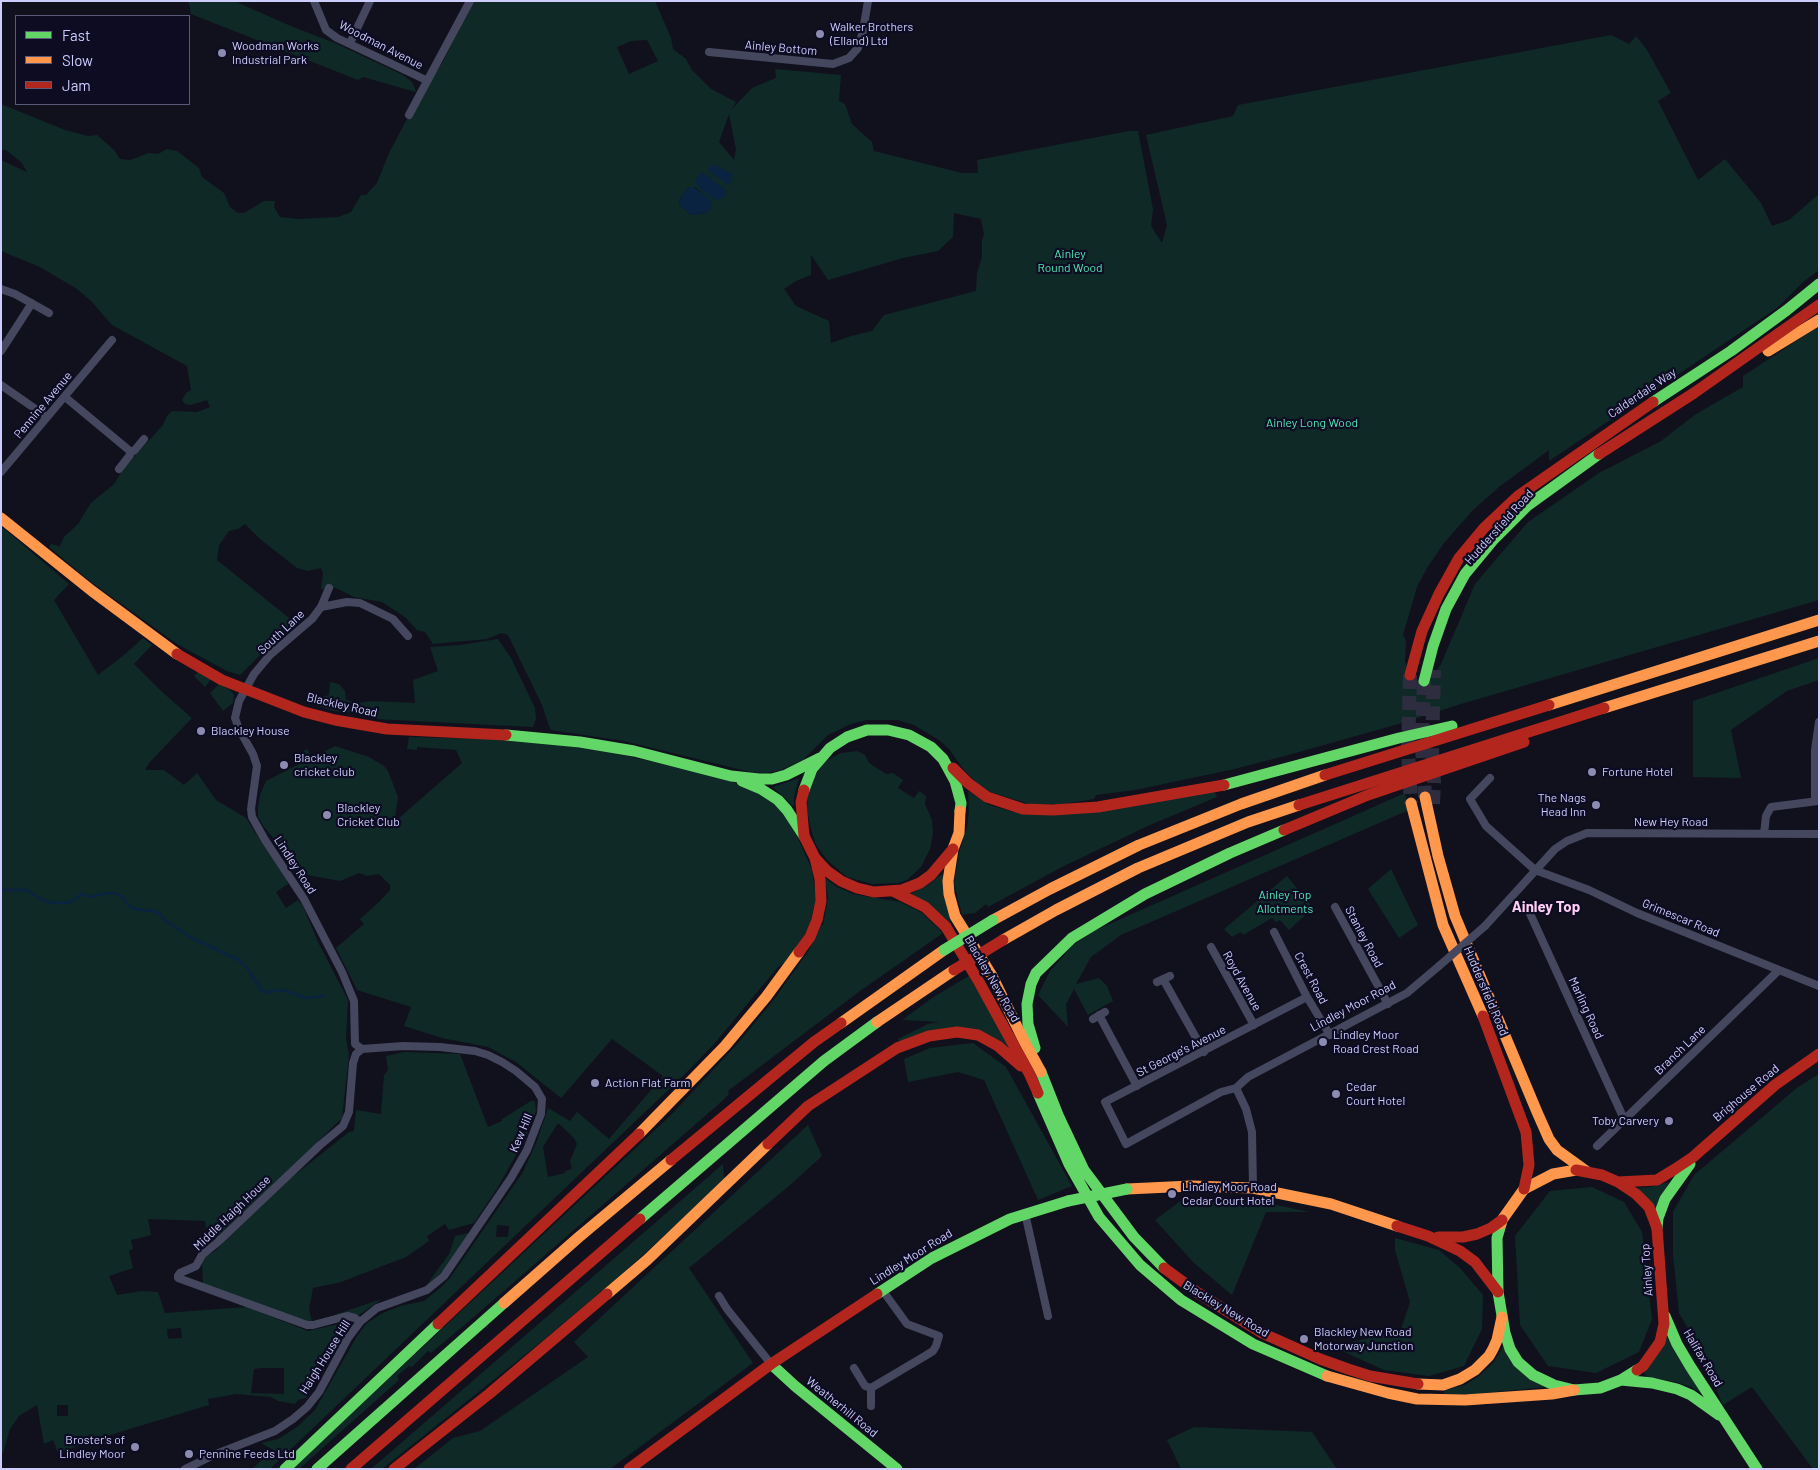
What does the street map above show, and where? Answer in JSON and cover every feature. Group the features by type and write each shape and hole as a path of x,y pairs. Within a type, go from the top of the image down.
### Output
{"main road":[{"name":"Calderdale Way","path":"1484,528 1518,496 1656,400 1731,351 1819,284"},
{"path":"1553,487 1578,468 1694,393 1819,305"},
{"path":"1694,393 1749,363 1819,320"},
{"name":"Huddersfield Road","path":"1424,681 1433,646 1446,609 1465,574 1494,539 1527,506 1553,487"},
{"name":"Huddersfield Road","path":"1434,670 1455,610 1476,572 1499,544 1553,487"},
{"name":"Blackley Road","path":"1,518 167,648 208,673 245,690 304,712 356,724 402,730 500,734 580,742 652,755 731,776 761,789 778,800 804,836"},
{"name":"Huddersfield Road","path":"1410,675 1422,631 1439,594 1459,558 1484,528"},
{"path":"317,1469 579,1237 806,1049 874,998 944,950 994,920 1050,889 1138,845 1241,804 1324,775 1819,620"},
{"path":"351,1469 824,1060 954,970 1056,910 1138,868 1248,822 1374,780 1819,641"},
{"path":"1040,1068 1028,1024 1028,995 1031,984 1036,973 1072,938 1102,919 1145,894 1230,854 1368,795 1511,747 1617,704"},
{"path":"943,759 976,790 998,802 1023,809 1053,810 1098,807 1234,783 1398,738 1533,709"},
{"name":"Blackley New Road","path":"953,849 935,871 926,879 911,887 893,891 874,892 846,884 832,875 815,858 804,836 801,809 802,795 808,775 830,748 847,737 867,730 902,732 915,737 931,747 943,759 955,781 961,803 961,824 953,849 948,881 954,914 992,976 1025,1043 1040,1068 1058,1115 1084,1170 1134,1237 1162,1267 1198,1293 1262,1333 1320,1359 1393,1381 1434,1386 1452,1383 1476,1370 1489,1356 1497,1340 1502,1317"},
{"name":"Blackley Road","path":"731,776 759,779 776,778 792,773 820,758"},
{"name":"Huddersfield Road","path":"1429,800 1438,856 1455,916 1549,1139 1563,1155 1587,1171"},
{"name":"Huddersfield Road","path":"1411,803 1444,925 1480,1006 1526,1132 1528,1165 1524,1189"},
{"path":"285,1469 640,1132 725,1046 766,997 810,937 821,901 820,879 815,858"},
{"name":"Blackley New Road","path":"893,891 925,908 946,927 979,982 1029,1073 1069,1164 1100,1217 1140,1265 1181,1300 1253,1344 1334,1379 1416,1398 1489,1399 1552,1394 1574,1390"},
{"path":"394,1469 489,1394 646,1260 808,1106 897,1048 929,1036 957,1032 978,1035 998,1046 1029,1073"},
{"name":"Brighouse Road","path":"1694,1157 1775,1085 1819,1054"},
{"path":"1618,1182 1657,1180 1694,1157"},
{"path":"1657,1228 1658,1218 1666,1199 1694,1157"},
{"name":"Ainley Top","path":"1567,1171 1587,1171 1618,1182 1636,1194 1649,1207 1657,1228 1664,1324 1660,1342 1644,1366 1620,1380 1600,1388 1574,1390 1533,1375 1518,1362 1510,1349 1502,1317 1498,1292 1497,1238 1502,1220 1524,1189 1553,1174 1567,1171"},
{"name":"Lindley Moor Road","path":"629,1469 771,1364 932,1258 971,1237 1025,1213 1068,1201 1126,1189 1191,1186 1253,1188 1331,1204 1428,1236 1469,1257 1485,1273 1498,1292"},
{"name":"Lindley Moor Road","path":"1428,1236 1463,1237 1485,1231 1502,1220"},
{"name":"Halifax Road","path":"1663,1308 1669,1328 1677,1344 1757,1469"},
{"name":"Weatherhill Road","path":"771,1364 795,1386 898,1469"},
{"name":"Halifax Road","path":"1620,1380 1652,1383 1677,1389 1691,1395 1726,1420"}],"street":[{"name":"Woodman Avenue","path":"314,1 326,30 337,38 426,80"},
{"path":"350,43 370,1"},
{"path":"408,115 470,1"},
{"name":"Ainley Bottom","path":"710,52 833,64 849,58 858,48 864,31 868,1"},
{"path":"1,290 32,303 49,313"},
{"path":"1,352 32,303"},
{"name":"Pennine Avenue","path":"1,472 112,340"},
{"path":"1,385 48,417"},
{"path":"65,397 130,451"},
{"path":"130,451 134,451 144,439"},
{"path":"119,469 130,455 130,451"},
{"name":"South Lane","path":"245,690 257,670 270,656 312,619 321,607 329,588"},
{"path":"321,607 347,602 360,603 393,619 408,636"},
{"name":"Lindley Road","path":"245,690 236,708 235,718 237,726 254,754 257,766 251,809 252,817 298,889 342,972 354,1001 355,1044 362,1049"},
{"path":"1764,834 1766,816 1771,807 1817,801 1815,750 1819,722"},
{"path":"1490,778 1470,799 1486,826 1535,870"},
{"name":"New Hey Road","path":"1535,870 1562,844 1587,833 1819,834"},
{"name":"Lindley Moor Road","path":"1126,1144 1221,1092 1236,1088 1248,1077 1407,993 1485,926 1535,870"},
{"name":"Grimescar Road","path":"1535,870 1589,890 1637,913 1819,986"},
{"name":"Marling Road","path":"1527,907 1624,1119"},
{"name":"Stanley Road","path":"1335,908 1388,1004"},
{"name":"Crest Road","path":"1274,932 1307,997 1330,1035"},
{"name":"Royd Avenue","path":"1211,947 1254,1025"},
{"name":"Branch Lane","path":"1597,1146 1779,970"},
{"path":"1163,979 1204,1052"},
{"name":"St George's Avenue","path":"1126,1144 1105,1102 1307,997"},
{"path":"1099,1015 1136,1086"},
{"name":"Kew Hill","path":"362,1049 419,1046 462,1049 488,1055 516,1071 535,1087 543,1103 541,1114 522,1161 447,1272 427,1290 377,1308"},
{"name":"Middle Haigh House","path":"360,1322 347,1316 313,1326 307,1325 178,1278 178,1276 180,1273 196,1266 202,1255 342,1126 349,1112 353,1062 356,1054 362,1049"},
{"path":"1236,1088 1246,1109 1252,1132 1253,1188"},
{"path":"1025,1213 1048,1316"},
{"path":"854,1368 865,1386 871,1388 933,1350 939,1336 907,1324 883,1291"},
{"path":"719,1296 771,1364"},
{"name":"Haigh House Hill","path":"185,1469 216,1454 275,1432 293,1420 319,1392 348,1338 360,1322 377,1308"},
{"path":"871,1388 871,1406"}],"green space":[{"path":"187,1 234,1 335,43 403,75 412,82 416,92 363,77 358,80 191,14"},
{"path":"473,1 655,1 671,38 673,49 686,59 692,70 711,89 736,102 731,110 752,88 776,78 775,69 841,75 839,101 845,104 852,124 872,142 874,151 962,173 978,173 977,160 1129,131 1138,131 1153,209 1151,226 1162,243 1167,225 1146,135 1233,116 1238,105 1611,35 1629,44 1636,36 1647,50 1671,93 1658,101 1698,180 1725,159 1761,203 1772,226 1789,220 1819,194 1819,270 1803,282 1777,308 1549,461 1549,450 1499,487 1472,511 1444,543 1417,587 1403,635 1406,640 1405,661 1409,674 1415,683 1420,684 1427,682 1436,671 1441,664 1475,584 1528,522 1599,473 1661,441 1696,414 1743,387 1743,376 1819,326 1819,600 1285,756 1230,770 1135,790 1096,795 1094,799 1064,804 1029,804 984,790 939,740 914,725 897,720 867,720 851,724 828,735 803,760 781,770 767,773 750,772 624,741 551,730 542,705 508,635 501,633 487,639 433,644 425,632 417,630 405,617 382,602 354,597 336,588 321,589 323,573 321,568 308,571 297,568 260,539 245,524 238,529 229,531 219,545 217,560 294,622 240,675 227,671 177,644 91,582 49,547 51,544 60,546 64,537 78,524 91,503 114,484 124,468 163,425 167,416 172,411 197,412 210,407 207,400 191,405 185,404 182,400 186,393 191,390 187,366 112,325 91,301 77,289 40,267 1,251 1,160 27,172 21,162 6,150 1,150 1,104 65,130 88,136 97,135 114,150 120,159 130,160 149,153 158,154 167,149 177,151 199,168 202,177 224,193 230,207 238,213 244,213 264,201 275,201 274,207 280,217 299,219 338,217 351,212 361,195 366,195 377,183 389,153 420,94 443,62","holes":["647,40 658,61 629,74 617,47 631,41","729,114 736,149 734,160 719,142","689,187 696,188 712,203 707,213 691,215 679,204 681,197","954,213 981,219 984,234 982,257 977,273 976,291 884,315 872,331 831,343 829,321 796,306 784,289 796,281 811,275 811,255 828,280 903,258 938,251 953,237"]},
{"path":"1,526 69,584 54,600 98,675 143,638 152,645 134,664 192,718 149,763 145,770 164,770 184,785 197,773 216,800 246,818 285,875 288,884 276,892 286,908 298,900 303,906 318,942 348,1000 346,1038 349,1055 342,1118 220,1238 214,1238 214,1230 206,1228 205,1221 148,1219 151,1235 131,1240 133,1249 129,1251 133,1268 109,1276 117,1295 142,1291 158,1292 165,1313 247,1307 308,1331 348,1322 325,1368 306,1398 298,1400 295,1404 278,1401 271,1397 236,1394 208,1399 209,1405 100,1438 58,1453 53,1440 44,1444 37,1405 19,1416 10,1429 3,1453 1,1453","holes":["181,1328 182,1338 168,1339 167,1329","284,1368 284,1394 251,1393 254,1369","57,1405 68,1405 68,1416 57,1416"]},
{"path":"498,639 511,658 535,708 536,719 533,727 375,719 370,717 376,714 372,713 363,716 334,711 305,702 309,694 313,693 322,697 329,695 330,682 339,684 345,691 346,700 358,703 371,701 415,703 413,680 438,671 430,647 460,645"},
{"path":"1819,658 1819,680 1787,691 1731,730 1741,778 1693,777 1693,701"},
{"path":"198,672 211,679 205,687 194,676"},
{"path":"219,684 230,690 234,695 233,703 223,711 210,693"},
{"path":"409,737 490,739 555,744 610,752 705,774 753,788 776,803 796,834 812,870 816,898 810,925 790,959 778,967 714,1044 685,1074 270,1469 252,1469 273,1450 261,1443 278,1439 297,1427 315,1410 357,1336 367,1323 383,1313 400,1306 424,1301 450,1278 523,1172 537,1141 548,1108 570,1121 577,1112 609,1139 663,1076 612,1039 561,1098 516,1062 488,1047 442,1038 404,1026 411,1007 357,990 336,948 364,924 360,919 390,890 390,885 379,874 367,876 359,873 340,881 297,873 285,857 281,847 258,817 260,795 266,781 303,762 299,754 307,749 312,758 335,746 369,757 384,766 388,771 398,797 395,818 399,818 462,763 456,750 417,747 417,750 407,749","holes":["558,1123 574,1138 577,1144 570,1161 572,1169 565,1171 565,1173 548,1177 543,1147","497,1225 509,1226 508,1237 496,1237"]},
{"path":"857,751 865,755 869,763 886,774 893,773 903,780 898,788 914,798 919,791 926,796 925,804 932,820 933,833 930,849 921,867 907,880 898,883 872,884 847,877 827,860 816,845 807,810 808,794 814,777 826,761 841,753"},
{"path":"799,778 794,797 794,806 793,806 773,787"},
{"path":"968,791 989,805 1013,812 1215,792 1217,797 1150,825 1064,866 988,907 986,904 975,913 962,915 954,883 959,853 967,828 969,811"},
{"path":"1405,793 1409,810 1121,935 1091,957 1076,984 1099,978 1107,986 1113,1001 1088,1015 1074,989 1066,1004 1068,1027 1038,995 1050,971 1073,945 1096,930"},
{"path":"1391,869 1418,925 1399,938 1368,889"},
{"path":"940,875 943,875 951,926 912,894 928,885"},
{"name":"Ainley Top Allotments","path":"1287,876 1313,908 1289,930 1280,920 1276,922 1272,918 1243,935 1241,932 1232,937 1224,929"},
{"path":"825,878 837,887 853,894 900,902 922,913 943,933 860,991 728,1091 729,1094 720,1103 475,1316 431,1353 428,1351 412,1367 409,1366 397,1376 399,1380 299,1469 292,1469 671,1115 739,1042 775,998 809,950 821,925 823,925 828,898"},
{"path":"969,976 1011,1049 975,1031 900,1043 898,1039 928,1024 939,1022 902,1020 935,996"},
{"path":"973,1043 1006,1067 1072,1186 1038,1200 984,1080 958,1072 908,1082 904,1059 930,1048"},
{"path":"405,1052 460,1054 488,1127 502,1121 502,1119 531,1101 535,1101 536,1111 525,1139 498,1187 474,1223 449,1230 445,1224 427,1236 429,1241 406,1257 341,1282 313,1288 309,1309 312,1322 306,1322 203,1284 202,1263 205,1257 215,1251 291,1178 349,1132 354,1131 356,1110 381,1114 384,1075 388,1070 386,1056"},
{"path":"1819,1074 1819,1469 1813,1469 1752,1387 1723,1405 1695,1340 1679,1313 1673,1254 1673,1212 1694,1175 1798,1087"},
{"path":"808,1125 822,1156 789,1186 689,1268 753,1363 610,1469 414,1469 453,1438 480,1431 588,1357 574,1342"},
{"path":"723,1164 724,1177 742,1165 623,1273 541,1342 382,1469 371,1469"},
{"path":"1669,1182 1655,1213 1636,1188 1650,1187"},
{"path":"1592,1187 1624,1202 1642,1232 1652,1319 1639,1352 1596,1373 1548,1366 1520,1325 1515,1236 1550,1191"},
{"path":"1183,1199 1247,1199 1310,1212 1266,1212 1232,1295 1194,1263 1155,1220"},
{"path":"469,1233 445,1269 426,1286 449,1254 455,1236"},
{"path":"1395,1238 1439,1250 1460,1268 1483,1295 1482,1329 1464,1366 1429,1376 1384,1370 1331,1346 1401,1329 1410,1302 1395,1250"},
{"path":"382,1299 359,1315 348,1314 335,1318 334,1315"},
{"path":"1666,1335 1704,1395 1691,1387 1676,1382 1647,1377 1643,1372"},
{"path":"1504,1345 1546,1387 1444,1395 1445,1390 1465,1385 1479,1376 1493,1363"},
{"path":"1194,1427 1312,1432 1337,1469 1181,1469 1167,1440"}],"water":[{"path":"712,164 733,174 728,185 708,170"},
{"path":"702,172 726,190 724,197 717,200 701,190 695,181"},
{"path":"689,187 693,187 710,199 712,203 711,208 707,213 691,215 679,204 681,197"}],"waterway":[{"path":"1,890 26,890 47,902 61,903 72,902 81,894 91,897 113,893 120,895 127,904 135,909 153,911 160,914 165,920 190,937 239,960 247,968 262,991 268,993 283,990 307,998 324,996"}],"tunnel":[{"path":"1433,804 1434,670"},
{"path":"1410,675 1408,752 1411,803"},
{"path":"1424,681 1422,745 1425,797"}],"traffic: fast":[{"path":"1653,402 1731,351 1819,284"},
{"path":"1424,681 1433,646 1446,609 1465,574 1494,539 1527,506 1599,454"},
{"path":"1224,785 1399,738 1452,726"},
{"path":"804,790 812,769 830,748 847,737 867,730 888,730 909,735 931,747 943,759 955,781 961,803 960,811"},
{"path":"506,735 580,742 634,751 731,776 759,779 772,779 786,775 820,758"},
{"path":"742,781 761,789 778,800 804,836"},
{"path":"1035,1048 1028,1024 1027,1004 1031,984 1036,973 1072,938 1145,894 1230,853 1284,830"},
{"path":"944,950 993,920"},
{"path":"640,1219 824,1061 877,1022"},
{"path":"1041,1072 1058,1115 1084,1170 1134,1237 1164,1268"},
{"path":"1038,1093 1069,1164 1099,1217 1140,1265 1181,1300 1253,1344 1327,1376"},
{"path":"1657,1228 1658,1218 1665,1199 1690,1164"},
{"path":"1068,1201 1127,1189"},
{"path":"877,1294 932,1258 1010,1219 1068,1201"},
{"path":"1501,1224 1497,1238 1498,1292 1505,1333 1510,1349 1518,1362 1533,1375 1554,1385 1574,1390 1600,1388 1621,1380 1637,1370"},
{"path":"317,1469 504,1303"},
{"path":"1665,1316 1677,1344 1690,1366 1757,1469"},
{"path":"285,1469 438,1324"},
{"path":"771,1364 795,1386 897,1469"},
{"path":"1621,1380 1652,1383 1677,1389 1691,1395 1719,1415"}],"traffic: slow":[{"path":"1768,351 1819,320"},
{"path":"1,518 92,591 177,654"},
{"path":"1549,705 1819,620"},
{"path":"1604,708 1819,641"},
{"path":"993,920 1050,889 1139,845 1241,804 1325,775"},
{"path":"1425,797 1438,856 1455,916 1537,1112 1549,1139 1557,1150 1586,1171"},
{"path":"1411,803 1443,925 1483,1016"},
{"path":"1003,940 1056,910 1138,868 1248,822 1299,805"},
{"path":"960,811 959,833 953,849 948,881 949,894 955,916 992,976 1041,1072"},
{"path":"841,1023 944,950"},
{"path":"639,1134 725,1046 766,997 799,952"},
{"path":"877,1022 954,970"},
{"path":"607,1294 647,1260 768,1144"},
{"path":"504,1303 671,1160"},
{"path":"1501,1224 1524,1189 1553,1174 1576,1170"},
{"path":"1127,1189 1191,1186 1253,1188 1331,1204 1397,1226"},
{"path":"1418,1384 1443,1385 1460,1379 1475,1370 1489,1356 1493,1349 1502,1317"},
{"path":"1327,1376 1417,1399 1465,1400 1552,1394 1574,1390"}],"traffic: jam":[{"path":"1599,454 1694,393 1819,305"},
{"path":"1410,675 1422,631 1439,594 1459,558 1484,528 1518,496 1653,402"},
{"path":"177,654 222,680 304,712 335,720 387,729 506,735"},
{"path":"1325,775 1549,705"},
{"path":"1299,805 1604,708"},
{"path":"1284,830 1368,795 1524,742"},
{"path":"953,768 968,783 987,797 1023,809 1053,810 1098,807 1224,785"},
{"path":"804,790 801,802 804,836 815,858 827,871 841,881 857,888 874,892 902,890 920,883 931,875 953,849"},
{"path":"799,952 810,937 817,920 821,901 820,879 815,858"},
{"path":"893,891 925,907 946,927 979,982 1038,1093"},
{"path":"954,970 1003,940"},
{"path":"1483,1016 1526,1132 1529,1165 1524,1189"},
{"path":"671,1160 814,1042 841,1023"},
{"path":"768,1144 808,1106 897,1048 929,1036 957,1032 978,1035 998,1046 1021,1066"},
{"path":"1618,1182 1657,1180 1675,1169 1693,1157 1775,1085 1819,1054"},
{"path":"438,1324 639,1134"},
{"path":"1576,1170 1602,1175 1618,1182 1636,1194 1649,1207 1657,1228 1664,1324 1660,1342 1643,1366 1637,1370"},
{"path":"351,1469 640,1219"},
{"path":"1438,1237 1463,1237 1477,1234 1491,1228 1502,1220"},
{"path":"1397,1226 1428,1236 1460,1251 1475,1262 1498,1292"},
{"path":"1164,1268 1198,1293 1262,1333 1320,1359 1348,1369 1370,1376 1418,1384"},
{"path":"394,1469 489,1394 607,1294"},
{"path":"629,1469 771,1364 877,1294"}],"place":[{"name":"Walker Brothers (Elland) Ltd","path":"820,34"},
{"name":"Woodman Works Industrial Park","path":"222,53"},
{"name":"Blackley House","path":"201,731"},
{"name":"Blackley cricket club","path":"284,765"},
{"name":"Fortune Hotel","path":"1592,772"},
{"name":"The Nags Head Inn","path":"1596,805"},
{"name":"Blackley Cricket Club","path":"327,815"},
{"name":"Lindley Moor Road Crest Road","path":"1323,1042"},
{"name":"Action Flat Farm","path":"595,1083"},
{"name":"Cedar Court Hotel","path":"1336,1094"},
{"name":"Toby Carvery","path":"1669,1121"},
{"name":"Lindley Moor Road Cedar Court Hotel","path":"1172,1194"},
{"name":"Blackley New Road Motorway Junction","path":"1304,1339"},
{"name":"Broster's of Lindley Moor","path":"135,1447"},
{"name":"Pennine Feeds Ltd","path":"189,1454"}],"district":[{"name":"Ainley Top","path":"1546,907"}],"park label":[{"name":"Ainley Round Wood","path":"1070,261"},
{"name":"Ainley Long Wood","path":"1312,423"}]}
